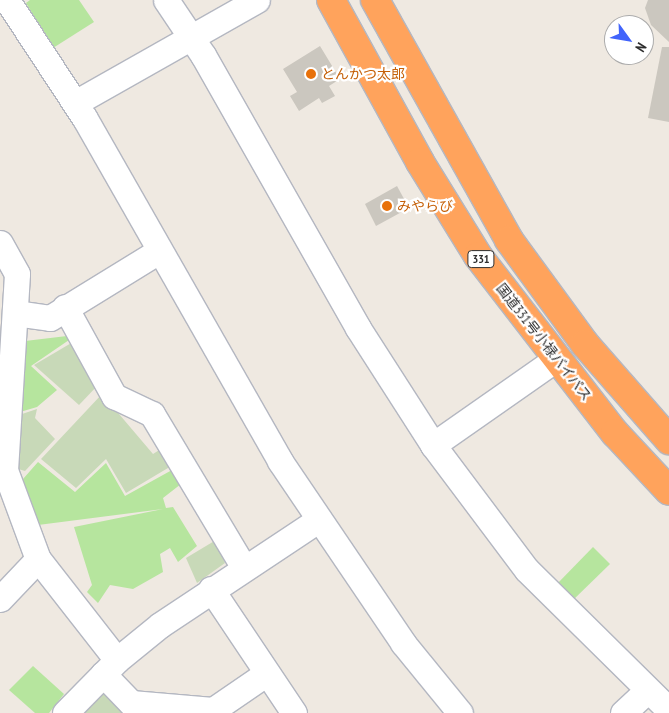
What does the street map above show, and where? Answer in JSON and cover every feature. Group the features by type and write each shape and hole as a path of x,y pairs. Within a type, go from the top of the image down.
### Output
{"highway":[{"name":"国道331号小禄バイパス","path":"331,0 420,162 474,248 556,359 615,433 669,491"},
{"name":"331","path":"375,0 509,240 585,344 669,440"}],"street":[{"path":"7,0 75,103 252,415 318,520 403,643 460,713"},
{"path":"166,0 191,36 358,328 433,445 527,570 647,691 669,710"},
{"path":"75,103 257,0"},
{"path":"0,243 17,274 5,470 6,495 38,560 110,667 131,703 213,710 267,673"},
{"path":"14,313 50,318 159,251"},
{"path":"65,308 114,396 152,414 244,568"},
{"path":"433,445 556,359"},
{"path":"65,713 110,667 211,589 318,520"},
{"path":"0,599 38,560"},
{"path":"211,589 294,713"},
{"path":"623,713 647,691"}],"green space":[{"path":"30,0 79,0 94,22 53,48 26,3"},
{"path":"67,336 69,340 31,366 57,390 37,407 20,412 25,341"},
{"path":"73,342 99,384 79,405 34,365"},
{"path":"102,394 153,454 164,447 173,465 126,493 106,459 76,488 41,459"},
{"path":"37,409 35,418 55,439 25,471 15,468 19,415"},
{"path":"38,462 75,492 106,463 125,496 172,470 181,484 163,498 166,508 173,507 197,546 178,562 170,548 160,554 163,572 133,589 110,585 98,603 87,592 92,585 74,527 163,509 38,525 23,479"},
{"path":"216,540 225,563 197,583 186,558"},
{"path":"593,547 610,564 571,602 556,585"},
{"path":"33,666 64,694 49,713 35,713 9,690"},
{"path":"102,690 173,713 81,713"}],"building":[{"path":"648,0 669,0 669,42 654,28 654,15 647,15 645,8"},
{"name":"とんかつ太郎","path":"320,46 340,79 329,86 335,96 322,103 319,98 299,111 290,96 297,92 283,69"},
{"path":"662,47 669,47 669,122 648,118"},
{"name":"みやらび","path":"397,186 409,208 376,226 365,204"}],"place":[{"name":"とんかつ太郎","path":"311,74"},
{"name":"みやらび","path":"387,206"}]}
